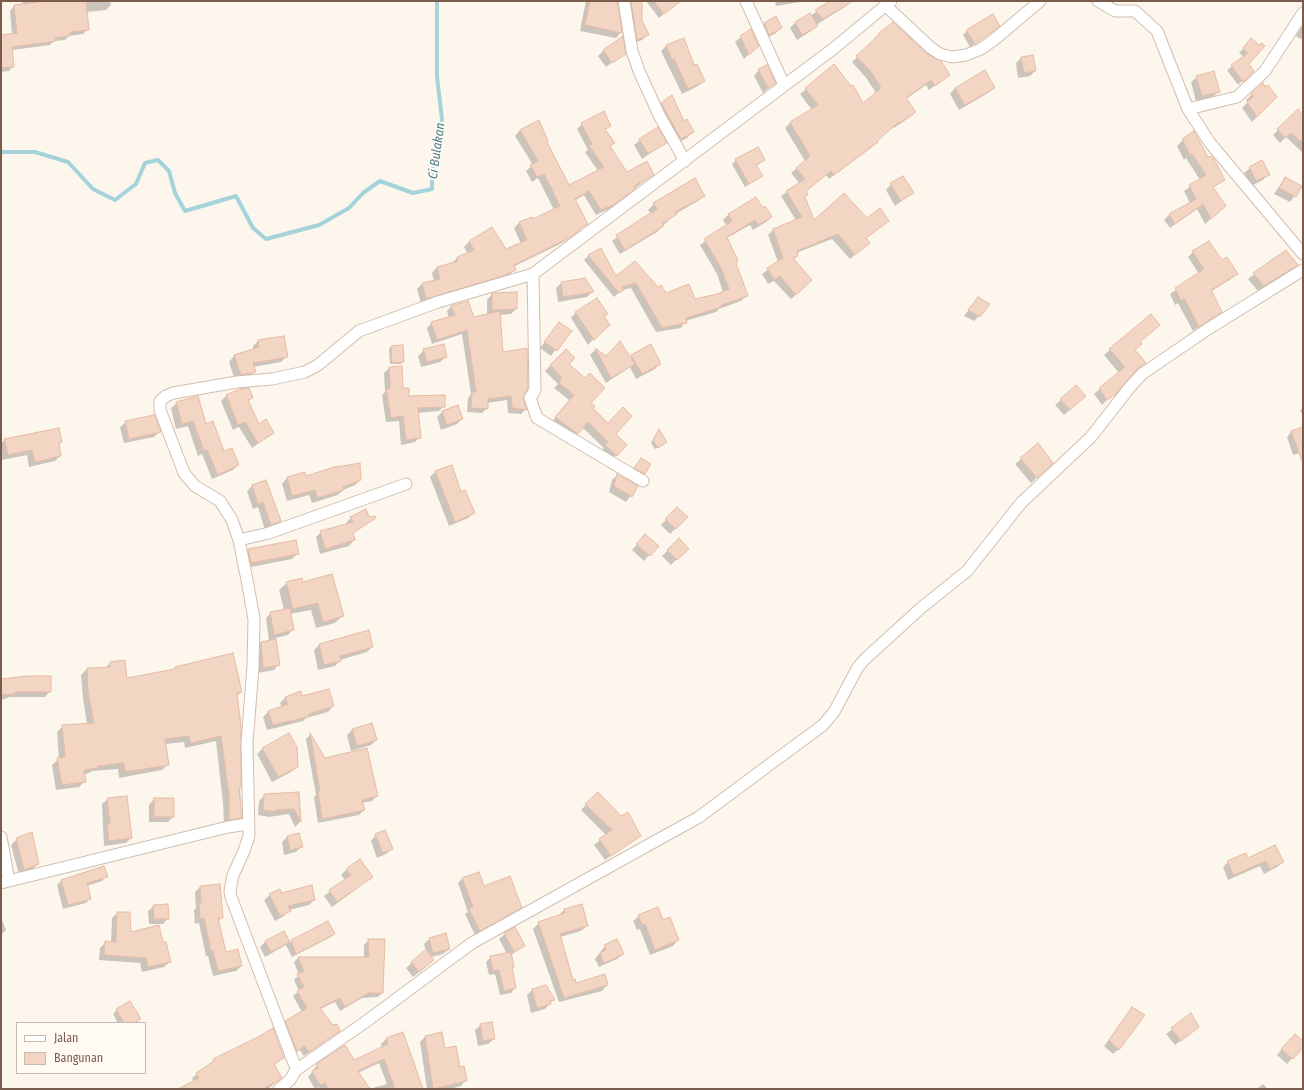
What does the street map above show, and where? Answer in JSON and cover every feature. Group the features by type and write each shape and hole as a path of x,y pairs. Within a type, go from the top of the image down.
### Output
{"street":[{"path":"624,1 632,51 639,71 660,115 685,161"},
{"path":"746,1 784,85"},
{"path":"296,1070 231,898 233,875 244,852 248,836 247,742 253,668 254,619 239,540 232,520 220,501 196,486 184,473 160,410 160,401 166,396 200,388 272,379 305,372 318,365 359,332 445,300 533,274 685,161 833,48 888,3 930,48 940,54 952,57 966,55 981,49 996,39 1040,1"},
{"path":"1098,1 1115,11 1135,11 1157,31 1188,109 1210,143 1303,254"},
{"path":"1188,109 1237,97 1265,72 1303,13"},
{"path":"279,1089 290,1080 296,1070 364,1023 472,943 699,817 823,725 834,712 858,667 865,659 921,608 967,571 1021,503 1091,437 1142,374 1208,329 1303,270"},
{"path":"533,274 535,390 530,398 537,418 643,481"},
{"path":"239,540 270,533 406,484"},
{"path":"1,837 5,882 220,828 248,824"}],"building":[{"path":"44,1 86,1 89,30 70,32 70,36 55,38 56,41 12,47 14,67 1,68 1,35 17,33 14,5"},
{"path":"590,1 617,1 622,33 585,25"},
{"path":"631,1 642,1 642,20 649,35 637,40"},
{"path":"654,1 681,1 664,14"},
{"path":"830,1 853,1 823,19 815,10"},
{"path":"810,13 818,26 802,35 795,22"},
{"path":"993,14 1000,26 975,44 966,30"},
{"path":"776,16 782,28 769,35 764,23"},
{"path":"893,22 926,53 941,61 950,75 935,86 931,80 906,98 916,112 900,123 899,122 877,141 878,142 834,175 831,171 806,191 808,195 805,197 814,220 844,193 867,218 880,208 889,221 866,238 870,243 855,255 838,234 797,251 798,256 793,258 812,280 796,295 780,276 774,280 767,268 783,258 773,229 802,217 786,191 805,179 796,168 810,156 790,122 818,105 805,88 834,64 851,86 853,85 863,103 881,88 872,73 856,56 879,35 878,34"},
{"path":"751,29 759,46 749,55 740,36"},
{"path":"623,36 626,54 612,63 603,50"},
{"path":"684,38 694,65 697,64 705,81 688,89 674,59 672,60 666,45"},
{"path":"1251,38 1259,45 1262,43 1265,46 1249,64 1254,71 1243,82 1231,65 1248,53 1243,48"},
{"path":"1033,55 1036,71 1024,73 1021,57"},
{"path":"767,65 776,83 768,88 758,69"},
{"path":"985,70 995,88 965,105 955,88"},
{"path":"1214,71 1220,92 1202,96 1196,76"},
{"path":"1263,83 1265,87 1268,85 1277,97 1257,117 1247,102 1253,97 1251,94"},
{"path":"672,95 684,121 687,119 694,132 681,139 661,103"},
{"path":"1298,109 1303,115 1303,143 1291,133 1285,138 1277,129"},
{"path":"604,111 611,126 605,129 615,143 610,146 627,172 647,161 654,175 634,186 635,189 615,204 601,210 589,191 575,199 588,224 579,229 579,231 569,238 514,265 516,270 503,276 426,299 422,283 440,279 437,267 458,261 457,257 474,250 469,241 492,227 506,249 527,240 519,222 532,217 533,219 560,206 544,174 537,177 530,165 538,161 520,130 539,120 548,141 547,142 569,185 604,167 589,146 592,144 581,123"},
{"path":"658,127 667,143 648,154 639,139"},
{"path":"1194,131 1208,157 1211,156 1214,159 1225,180 1213,187 1226,206 1211,219 1203,204 1175,224 1169,214 1196,199 1189,185 1206,175 1192,154 1190,155 1182,139"},
{"path":"758,147 765,160 756,165 763,176 749,184 735,159"},
{"path":"1262,160 1270,175 1256,181 1249,167"},
{"path":"903,176 914,193 901,201 890,183"},
{"path":"1285,177 1302,186 1296,197 1279,188"},
{"path":"695,178 705,196 675,212 677,214 662,224 664,226 625,250 616,235 657,209 653,203"},
{"path":"756,197 763,208 765,206 772,217 758,225 755,220 727,237 738,261 736,263 748,296 721,305 722,307 686,318 687,323 662,328 636,283 622,287 624,290 619,293 588,255 601,248 616,276 635,261 658,287 661,285 666,293 689,284 695,299 717,294 729,289 721,268 704,239 732,221 728,214"},
{"path":"1209,241 1222,260 1227,257 1238,274 1211,290 1222,312 1199,327 1184,298 1181,301 1175,288 1204,269 1192,251"},
{"path":"1286,250 1298,265 1264,286 1253,273"},
{"path":"585,278 594,292 563,297 561,282"},
{"path":"517,292 517,309 492,310 492,293"},
{"path":"978,297 990,304 980,317 968,310"},
{"path":"597,298 608,314 604,316 610,325 594,340 575,312"},
{"path":"468,301 474,317 500,311 503,352 527,348 528,388 523,398 527,410 512,408 511,396 488,399 488,409 471,408 472,392 476,392 467,330 437,340 431,322 455,315 451,306"},
{"path":"1151,314 1160,325 1140,342 1142,344 1135,350 1146,363 1137,369 1116,394 1107,400 1099,388 1125,367 1109,349"},
{"path":"559,322 572,331 557,351 544,342"},
{"path":"284,336 288,357 253,363 256,372 241,375 234,355 259,347 258,340"},
{"path":"620,341 635,364 611,378 595,348 606,356"},
{"path":"444,344 447,357 427,362 423,349"},
{"path":"651,344 661,364 642,374 631,355"},
{"path":"403,345 404,362 392,363 391,346"},
{"path":"566,349 575,358 569,364 585,378 590,373 605,388 591,403 595,406 593,408 608,423 623,407 632,416 616,434 627,445 617,456 605,445 608,442 588,422 578,434 555,417 574,395 559,383 562,378 550,365"},
{"path":"402,366 403,388 409,388 409,396 445,395 445,407 418,408 421,438 406,440 403,416 391,418 386,389 390,389 389,367"},
{"path":"1076,385 1086,396 1070,410 1060,399"},
{"path":"249,388 253,398 248,400 259,424 266,419 274,433 258,443 245,422 238,425 226,395 240,389"},
{"path":"198,396 206,424 213,421 224,451 232,448 239,465 218,475 207,450 204,451 193,421 182,424 176,402"},
{"path":"458,405 463,419 447,425 442,411"},
{"path":"154,415 161,432 129,439 125,421"},
{"path":"1303,427 1303,460 1302,461 1291,431"},
{"path":"59,428 62,442 59,443 61,456 35,462 32,450 8,455 4,439"},
{"path":"659,429 667,442 658,448 653,440"},
{"path":"1038,443 1053,463 1037,478 1020,458"},
{"path":"641,458 651,464 645,474 634,468"},
{"path":"360,463 361,480 343,487 344,490 317,498 315,490 292,496 287,477 305,472 306,476 337,466"},
{"path":"452,465 461,492 465,490 475,513 455,522 435,471"},
{"path":"617,474 638,486 632,497 614,486"},
{"path":"266,480 281,521 271,525 263,502 258,504 252,485"},
{"path":"677,507 688,517 676,529 665,519"},
{"path":"366,509 369,517 375,516 376,518 353,533 355,540 325,549 320,531 353,522 350,517"},
{"path":"645,534 659,546 650,556 636,544"},
{"path":"679,538 689,549 677,560 667,550"},
{"path":"296,540 299,554 251,563 248,549"},
{"path":"332,574 344,616 323,622 318,603 293,609 286,582 302,578 303,582"},
{"path":"290,608 294,630 274,635 270,612"},
{"path":"369,630 373,647 340,656 341,661 324,665 319,644"},
{"path":"276,639 280,665 263,668 261,642"},
{"path":"233,653 242,692 237,693 241,726 241,788 239,788 242,818 229,820 229,796 221,736 191,743 189,736 165,739 169,765 125,772 124,763 98,766 98,768 84,770 86,782 62,785 57,758 65,757 62,725 94,723 88,692 87,668 110,667 110,662 125,660 127,678 175,669 175,667"},
{"path":"28,676 51,676 51,692 15,692 15,694 1,695 1,679"},
{"path":"329,689 334,706 309,714 309,716 273,725 268,711 288,704 285,697 301,691 302,696"},
{"path":"372,723 377,740 357,746 352,729"},
{"path":"289,733 297,747 298,767 278,777 262,748"},
{"path":"310,733 325,758 367,748 378,796 362,800 365,810 322,819 318,791 320,791"},
{"path":"299,792 301,822 294,809 276,810 276,812 263,810 264,794"},
{"path":"598,792 621,816 628,812 641,836 611,856 599,839 612,830 585,804"},
{"path":"127,796 132,838 109,841 107,824 110,824 107,798"},
{"path":"154,798 174,798 174,817 154,817"},
{"path":"385,830 393,849 383,853 375,834"},
{"path":"32,832 39,864 24,870 16,838"},
{"path":"299,833 303,847 290,850 287,836"},
{"path":"1275,845 1284,862 1270,869 1266,861 1234,875 1227,861 1246,853 1248,858"},
{"path":"360,859 373,877 337,902 329,890 351,875 346,869"},
{"path":"104,866 108,877 87,883 91,899 68,905 61,880"},
{"path":"479,872 484,886 510,876 522,908 480,931 469,909 473,907 462,878"},
{"path":"220,884 223,918 218,918 226,952 238,949 242,966 218,971 213,951 211,951 204,918 200,919 199,903 201,903 200,886"},
{"path":"312,885 315,900 288,906 291,911 280,916 269,894 280,889 281,893"},
{"path":"168,904 169,919 154,919 153,905"},
{"path":"582,904 588,926 560,934 573,980 575,979 576,983 605,974 608,985 564,998 538,922 565,913 564,909"},
{"path":"658,907 663,920 670,917 679,940 655,950 645,924 642,925 638,915"},
{"path":"117,912 130,912 131,932 159,925 163,942 166,942 171,962 148,967 146,958 104,955 105,941 116,942"},
{"path":"328,921 335,934 296,954 291,940"},
{"path":"515,927 525,946 514,952 504,933"},
{"path":"284,931 290,942 271,952 265,941"},
{"path":"446,933 450,949 433,953 429,938"},
{"path":"368,939 385,939 383,993 368,993 345,1007 340,998 320,1008 333,1025 337,1024 340,1031 309,1052 305,1046 297,1051 285,1021 307,1008 297,991 304,987 297,974 304,971 298,957 369,957"},
{"path":"617,939 624,954 604,963 600,953 606,950 604,945"},
{"path":"426,949 434,960 419,972 411,962"},
{"path":"511,952 516,988 504,991 499,970 493,971 490,956"},
{"path":"546,985 555,1000 550,1001 551,1004 537,1008 532,989"},
{"path":"130,1001 141,1019 136,1022 123,1022 116,1009"},
{"path":"1132,1007 1145,1015 1119,1050 1109,1040"},
{"path":"1191,1013 1199,1027 1181,1041 1171,1028"},
{"path":"492,1022 495,1039 483,1041 480,1024"},
{"path":"273,1028 284,1058 274,1064 282,1078 279,1080 263,1089 178,1089 199,1078 196,1073 214,1061 213,1059"},
{"path":"403,1032 423,1089 395,1089 384,1059 358,1071 370,1089 328,1089 325,1083 320,1085 312,1071 318,1068 316,1064 345,1045 354,1060 388,1044 386,1038"},
{"path":"442,1032 445,1048 456,1046 460,1067 464,1066 467,1081 433,1089 425,1036"},
{"path":"1295,1034 1303,1041 1303,1048 1293,1059 1281,1049"}],"waterway":[{"name":"Ci Bulakan","path":"1,152 35,152 68,162 93,189 115,200 136,184 145,163 158,160 169,171 175,193 185,211 236,196 253,228 266,239 319,225 349,208 363,193 380,181 413,193 432,189 432,173 442,119 437,77 437,1"}]}
